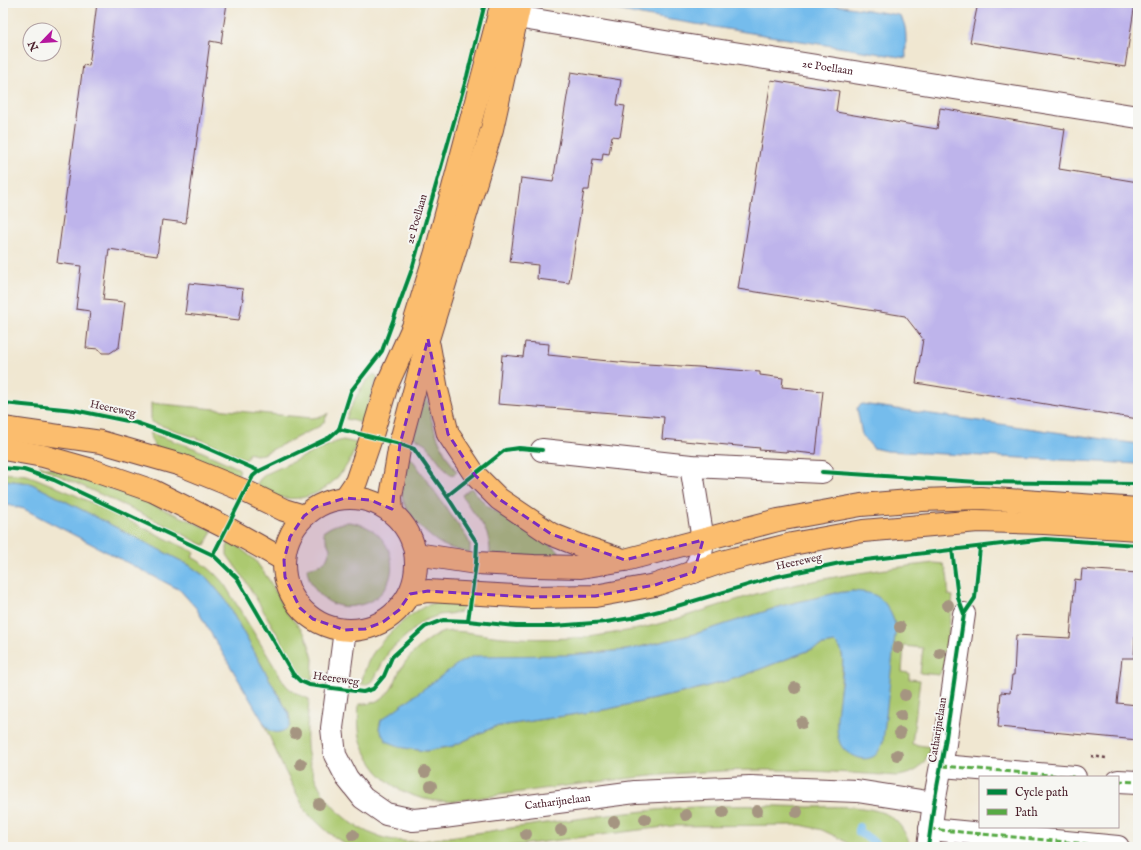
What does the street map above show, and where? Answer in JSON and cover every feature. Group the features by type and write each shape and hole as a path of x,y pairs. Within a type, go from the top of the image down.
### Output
{"main road":[{"path":"392,512 391,497 400,444 428,339 492,129 509,9"},
{"path":"345,498 356,482 387,385 413,327 509,9"},
{"path":"428,339 437,390 448,434 475,475 499,499 551,534 584,547 625,560"},
{"path":"3,428 101,442 180,465 284,510 304,516"},
{"path":"3,449 43,456 90,469 153,491 227,528 284,560"},
{"path":"358,498 370,500 392,512 403,524 411,538 416,554 416,574 410,594 398,610 383,622 365,629 345,630 328,627 313,619 300,608 291,593 285,577 284,560 286,548 290,536 296,526 304,516 316,507 330,500 358,498"},
{"path":"416,554 476,563 581,567 625,560 778,520 861,505 922,500 981,498 1138,508"},
{"name":"Heereweg","path":"410,594 428,591 530,597 595,596 655,585 722,562 792,544 863,530 978,521 1044,523 1138,529"}],"street":[{"name":"2e Poellaan","path":"509,9 687,46 1138,117"},
{"path":"542,450 691,466 822,472"},
{"path":"691,466 704,540 701,555 694,572"},
{"name":"Catharijnelaan","path":"929,838 942,766 964,614"},
{"name":"Catharijnelaan","path":"345,630 332,728 335,755 347,778 362,798 386,814 413,820 635,792 750,787 857,791 934,804"},
{"path":"942,766 1063,776"},
{"path":"1119,781 1138,782"},
{"path":"929,838 1118,847"}],"highlighted area":[{"path":"428,339 448,434 475,475 499,499 551,534 625,560 703,540 694,572 655,585 595,596 531,597 428,591 410,594 399,610 383,622 365,629 345,630 313,619 300,608 285,577 284,560 290,537 304,516 316,507 345,498 370,500 392,509 400,444"}],"green space":[{"path":"374,374 378,377 374,385 363,423 346,419 361,389"},
{"path":"426,385 429,408 435,431 444,452 457,472 454,474 448,473 426,444 412,436"},
{"path":"151,403 312,418 324,416 328,413 324,422 320,426 263,454 255,455 249,453 246,460 205,441 151,422"},
{"path":"150,433 194,448 238,468 240,470 236,480 157,448 150,437"},
{"path":"343,440 357,443 353,454 339,475 320,491 309,496 284,498 273,496 254,489 260,479 266,474 333,443"},
{"path":"405,456 412,459 467,538 470,544 470,553 443,545 423,530 411,516 403,501 402,493"},
{"path":"40,465 127,495 212,531 205,545 203,545 143,514 40,467"},
{"path":"3,473 27,475 40,480 73,494 194,552 192,557 211,570 226,587 285,684 296,693 309,699 307,747 312,771 319,787 340,814 353,824 368,832 385,838 402,841 421,841 581,818 678,808 711,806 858,807 886,814 895,820 907,837 910,847 853,847 841,839 822,830 801,825 672,826 504,847 349,847 329,833 306,812 282,765 263,722 267,728 289,714 224,598 207,578 189,565 30,483 3,480"},
{"path":"471,488 488,507 555,548 559,552 559,555 557,557 490,555 490,545 485,529 462,495"},
{"path":"349,522 367,527 381,537 389,550 392,564 390,579 383,591 371,601 346,607 328,601 321,596 310,581 307,568 320,565 327,558 330,549 323,532 335,525"},
{"path":"230,540 255,560 269,580 287,613 305,634 313,659 312,680 301,674 245,580 227,555 227,547"},
{"path":"934,563 943,564 947,576 948,595 953,596 944,666 939,675 920,673 923,648 904,646 902,672 909,673 909,679 920,680 912,744 931,747 923,764 915,771 904,775 897,776 787,770 721,771 588,783 456,801 440,801 424,799 409,794 396,787 384,778 373,766 365,753 359,729 359,704 375,702 384,697 394,684 405,662 420,646 438,634 457,631 512,638 556,639 594,636 655,625 775,589 835,577","holes":["853,591 837,725 843,660 841,649 835,643 823,645 737,678 686,692 609,709 494,727 453,746 426,751 404,748 379,729 381,720 568,655 627,650 695,634 785,605 836,593"]},
{"path":"439,602 464,602 463,608 460,612 439,615 423,621 389,651 373,681 365,685 361,684 369,660 379,645 401,623 417,611 428,605"}],"water":[{"path":"583,3 823,3 899,15 904,24 906,35 906,58 646,16"},
{"path":"862,404 1138,444 1138,464 886,451 873,448 862,435 857,408"},
{"path":"3,480 30,483 189,565 207,578 224,598 289,714 290,726 278,732 273,732 267,728 196,608 180,590 24,509 3,504"},
{"path":"853,591 870,593 881,599 893,617 896,627 883,742 877,754 870,758 866,759 852,755 843,748 838,737 838,707 843,661 841,650 835,643 823,645 737,678 686,692 609,709 494,727 453,746 426,751 404,748 386,741 379,729 381,720 459,663 474,656 568,655 627,650 695,634 785,605 836,593"}],"building":[{"path":"97,3 227,3 221,43 210,41 186,223 162,220 157,256 109,249 103,300 125,302 119,347 110,353 102,353 99,349 86,348 90,311 76,309 81,266 57,263 83,65 89,66"},
{"path":"978,3 1135,3 1125,67 970,42"},
{"path":"571,72 621,80 617,105 625,106 620,137 612,136 609,154 603,153 602,160 593,159 589,190 584,190 569,283 537,279 538,265 510,262 521,178 553,182"},
{"path":"771,80 839,91 836,112 937,129 940,108 1065,129 1059,169 1138,182 1138,419 916,383 923,339 905,316 738,289"},
{"path":"189,283 243,289 239,320 185,314"},
{"path":"525,342 549,344 548,355 629,363 760,372 760,375 783,378 782,387 823,391 816,454 759,450 760,448 662,439 664,417 498,404 502,355 523,357"},
{"path":"1082,569 1138,573 1138,638 1135,637 1134,658 1122,658 1117,703 1138,705 1138,740 998,727 1001,692 1010,693 1012,675 1014,675 1016,635 1070,638 1075,579 1081,580"}],"waterway":[{"path":"859,827 859,833 869,838 879,847"}],"marked path":[{"path":"942,766 1063,776"},
{"path":"1119,781 1138,782"},
{"path":"930,829 1118,847"}],"cycle path":[{"path":"339,429 351,391 382,351 412,269 467,76 485,3"},
{"path":"3,403 74,410 137,423 202,446 259,471"},
{"path":"339,429 330,437 259,471 253,476 213,555 237,578 293,674 300,681 309,685 363,692 373,689 384,676 392,657 425,627 443,620 516,626 554,626 606,622 631,618 667,609 774,577 840,563 1045,539 1138,545"},
{"path":"339,429 400,444 414,449 447,496 477,543 476,563 468,621"},
{"path":"447,496 505,450 519,448 542,450"},
{"path":"3,468 24,470 54,480 213,555"},
{"path":"822,472 978,482 1138,484"},
{"path":"928,847 964,614 975,598 980,547"},
{"path":"952,549 958,598 964,614"}]}
